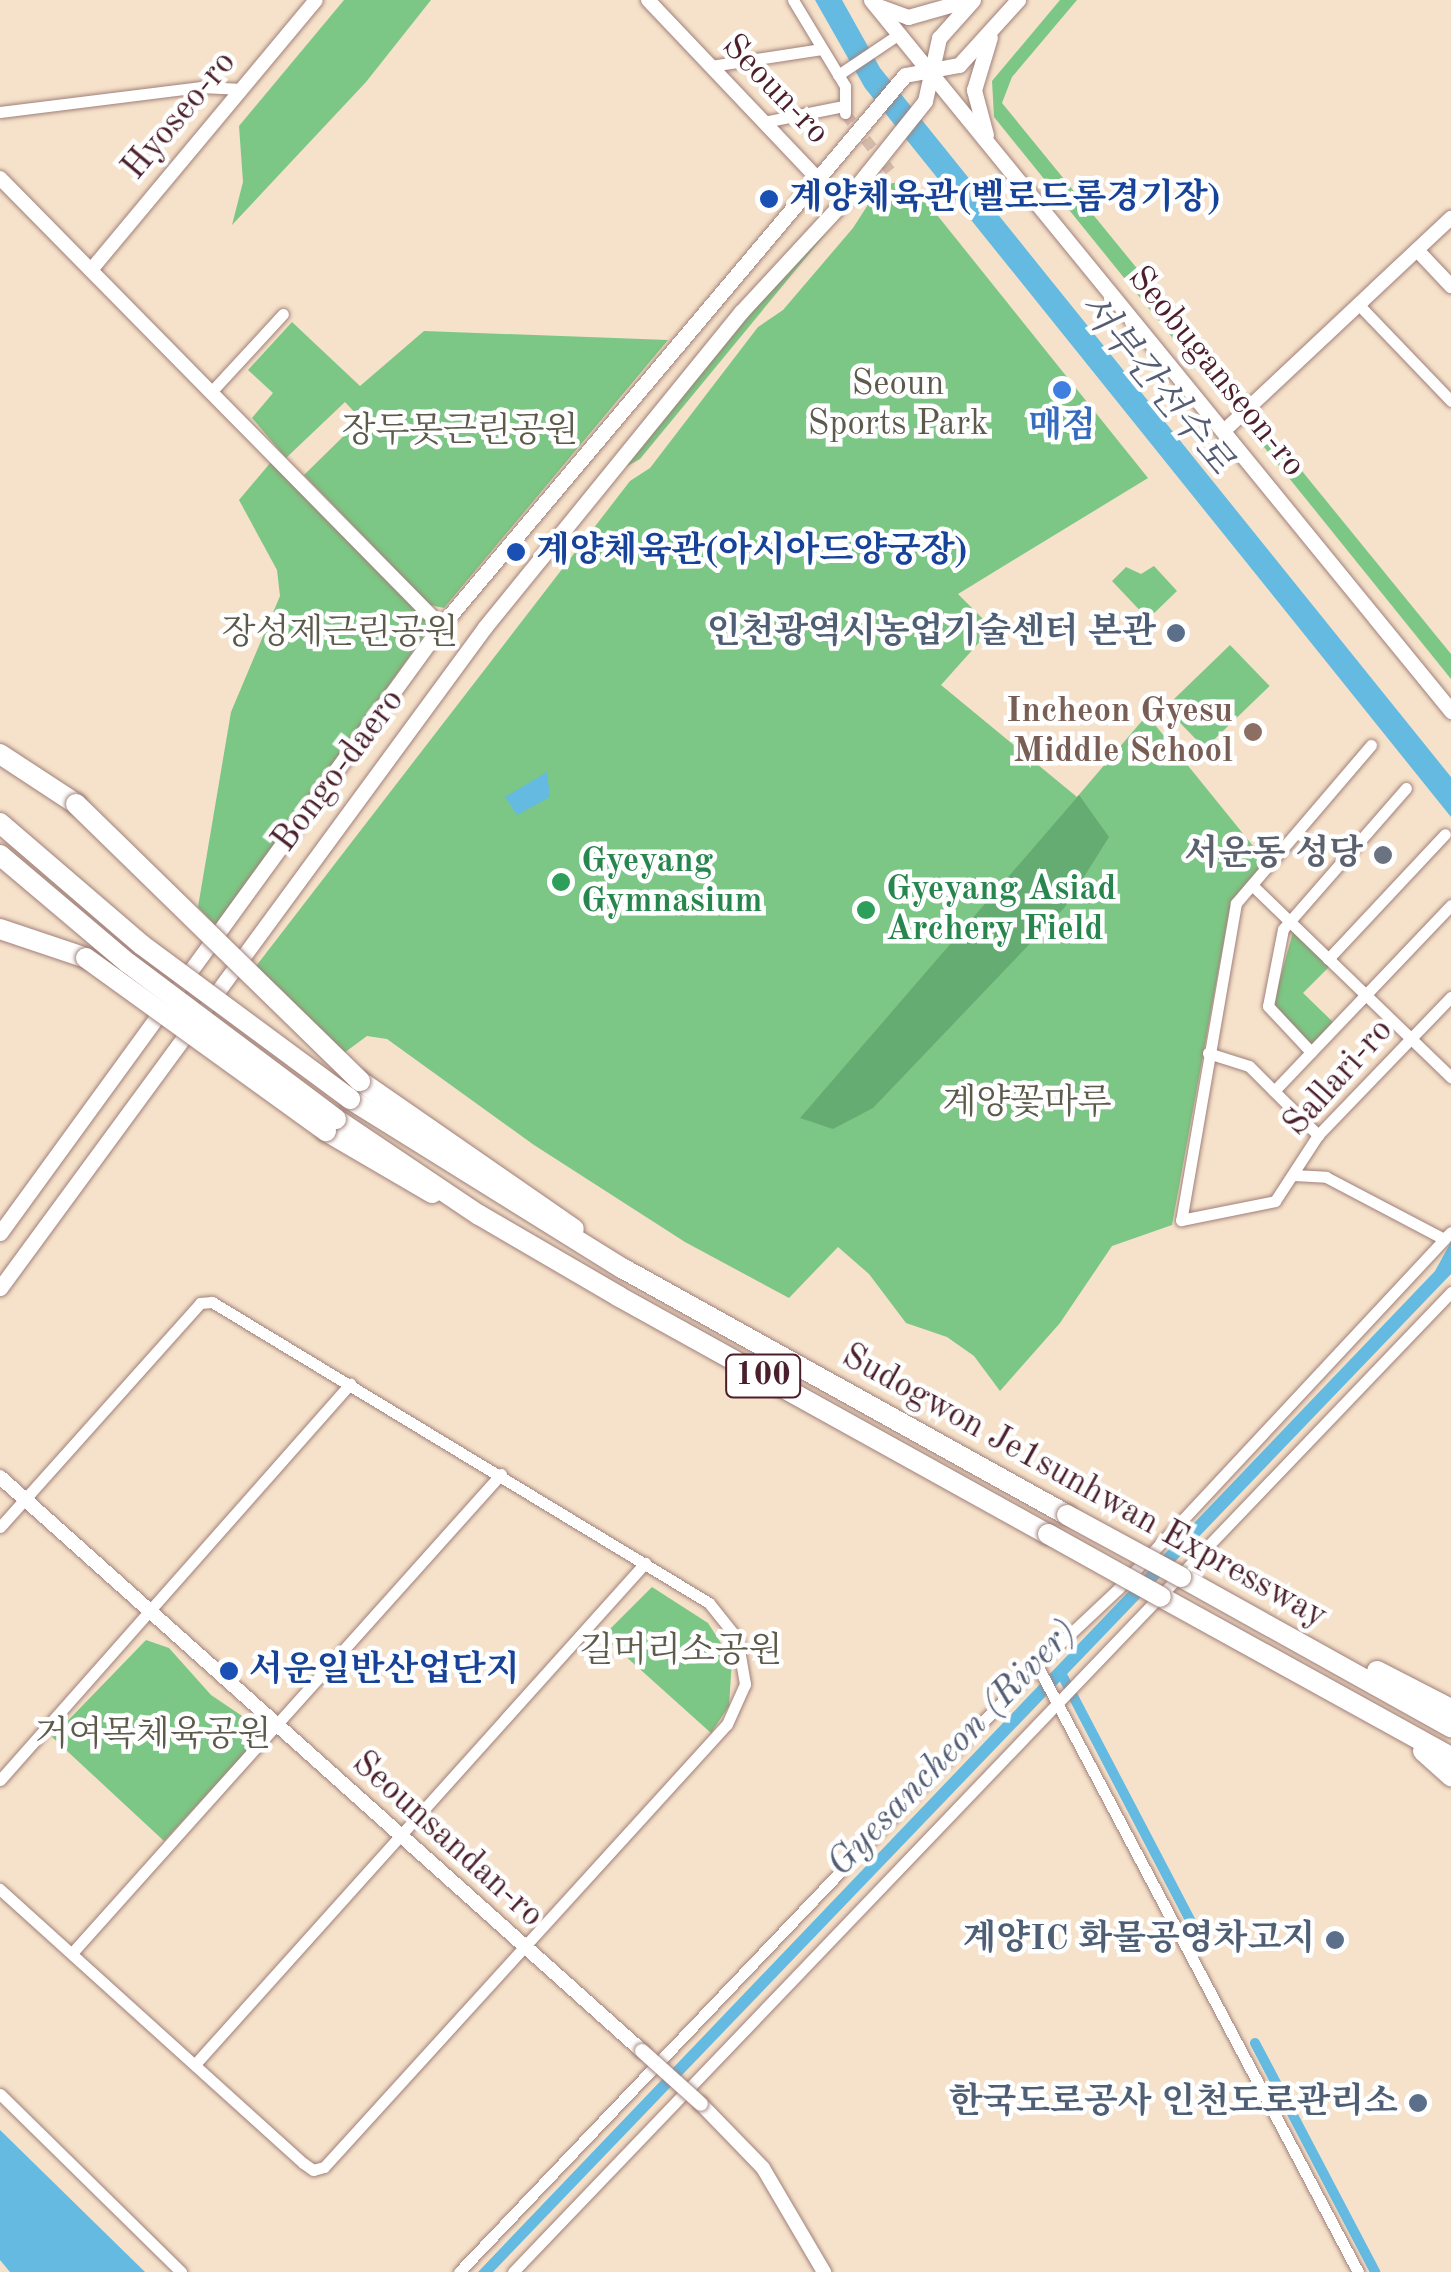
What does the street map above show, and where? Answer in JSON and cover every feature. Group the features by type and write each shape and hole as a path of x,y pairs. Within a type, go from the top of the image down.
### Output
{"highway":[{"path":"0,754 76,804 355,1090"},
{"path":"0,823 142,944 355,1090"},
{"name":"Sudogwon Je1sunhwan Expressway","path":"0,854 128,963 331,1125 479,1215 1451,1757"},
{"path":"0,929 54,943 106,970 331,1125"},
{"name":"Sudogwon Je1sunhwan Expressway","path":"355,1090 546,1206 622,1268 1451,1727"},
{"path":"1265,1623 1337,1649 1451,1709"},
{"path":"1395,1726 1451,1776"}],"main road":[{"path":"873,2 908,17 971,0"},
{"name":"Bongo-daero","path":"0,1288 485,626 615,462 926,101 939,38 971,0"},
{"name":"Bongo-daero","path":"0,1233 441,626 905,75 932,74 959,65 1018,0"},
{"name":"Seobuganseon-ro","path":"873,2 1451,711"},
{"path":"989,144 974,90 991,32"},
{"path":"158,1016 180,1012 186,1035"}],"street":[{"name":"Hyoseo-ro","path":"91,270 316,0"},
{"name":"Seoun-ro","path":"648,0 818,179"},
{"path":"764,122 844,110 841,74 793,0"},
{"path":"841,74 898,34"},
{"path":"710,66 822,49"},
{"path":"0,112 201,87 242,90"},
{"path":"0,178 441,626"},
{"path":"1225,430 1451,218"},
{"path":"1417,250 1451,286"},
{"path":"1359,305 1451,402"},
{"path":"211,392 282,314"},
{"path":"1318,1135 1240,1060 1208,1053 1236,903 1371,746"},
{"path":"1312,1052 1268,1006 1290,922 1406,788"},
{"path":"1328,959 1445,834"},
{"path":"1252,885 1451,1077"},
{"path":"1274,1091 1451,905"},
{"name":"Sallari-ro","path":"1208,1053 1181,1220 1275,1201 1318,1135 1451,996"},
{"path":"459,2272 1038,1666 1118,1589 1447,1236 1326,1177 1293,1176"},
{"path":"513,2272 1064,1697 1186,1562 1451,1292"},
{"path":"0,1527 200,1303 228,1311 501,1474 728,1620 745,1684 727,1724 324,2167 313,2170 303,2163 197,2062 0,1889"},
{"path":"0,1780 350,1384"},
{"path":"72,1954 501,1474"},
{"name":"Seounsandan-ro","path":"0,1478 524,1950 701,2104 782,2195 824,2272"},
{"path":"197,2062 645,1564"},
{"path":"1038,1666 1064,1697 1358,2272"},
{"path":"0,2094 181,2272"}],"green space":[{"path":"344,0 431,0 366,82 232,225 243,182 239,126"},
{"path":"1060,0 1077,0 1012,77 1002,103 1237,391 1230,398 1218,394 994,117 992,81"},
{"path":"898,182 913,185 1148,478 958,594 992,628 941,685 1077,797 1147,715 1266,862 1231,902 1172,1225 1112,1246 1060,1323 1000,1391 974,1356 947,1337 906,1323 869,1274 838,1247 789,1298 685,1242 534,1145 387,1039 367,1036 344,1053 253,970 630,481 650,468 758,327 783,310 853,228 880,186"},
{"path":"831,227 640,459 622,469 758,305"},
{"name":"장두못근린공원","path":"292,322 360,386 424,331 668,340 444,608 430,605 304,475 361,419 345,402 286,458 252,418 273,393 248,370"},
{"path":"1262,422 1451,654 1451,679 1260,442"},
{"name":"장성제근린공원","path":"271,462 426,619 427,632 216,926 198,907 231,712 280,596 277,570 239,500"},
{"path":"1154,566 1177,591 1148,619 1112,581 1126,567 1141,574"},
{"path":"1230,645 1270,686 1205,749 1165,708"},
{"path":"1079,795 1109,837 1065,907 873,1108 833,1129 800,1118"},
{"path":"1293,932 1329,967 1303,993 1334,1023 1312,1047 1272,1008"},
{"name":"길머리소공원","path":"652,1587 708,1623 732,1660 729,1706 711,1733 603,1636"},
{"name":"거여목체육공원","path":"146,1640 169,1648 211,1695 251,1722 256,1741 164,1841 52,1737"}],"water":[{"path":"815,0 842,0 880,68 1451,777 1451,817 865,88"},
{"path":"547,772 550,797 517,815 505,797"},
{"path":"1451,1242 1451,1274 493,2272 478,2272 1435,1271"},
{"path":"0,2130 145,2272 10,2272 0,2260"}],"waterway":[{"name":"Gyesancheon (River)","path":"1061,1673 1204,1947"},
{"path":"1255,2043 1375,2272"}],"tunnel":[{"path":"845,113 890,170"}],"place":[{"name":"계양체육관(벨로드롬경기장)","path":"769,199"},
{"name":"매점","path":"1062,390"},
{"name":"계양체육관(아시아드양궁장)","path":"516,552"},
{"name":"인천광역시농업기술센터 본관","path":"1176,633"},
{"name":"Incheon Gyesu Middle School","path":"1253,732"},
{"name":"서운동 성당","path":"1383,855"},
{"name":"Gyeyang Gymnasium","path":"561,882"},
{"name":"Gyeyang Asiad Archery Field","path":"866,910"},
{"name":"서운일반산업단지","path":"229,1671"},
{"name":"계양IC 화물공영차고지","path":"1335,1940"},
{"name":"한국도로공사 인천도로관리소","path":"1418,2103"}],"park label":[{"name":"Seoun Sports Park","path":"898,405"},
{"name":"계양꽃마루","path":"1027,1104"}],"water label":[{"name":"서부간선수로","path":"1154,385"}]}
